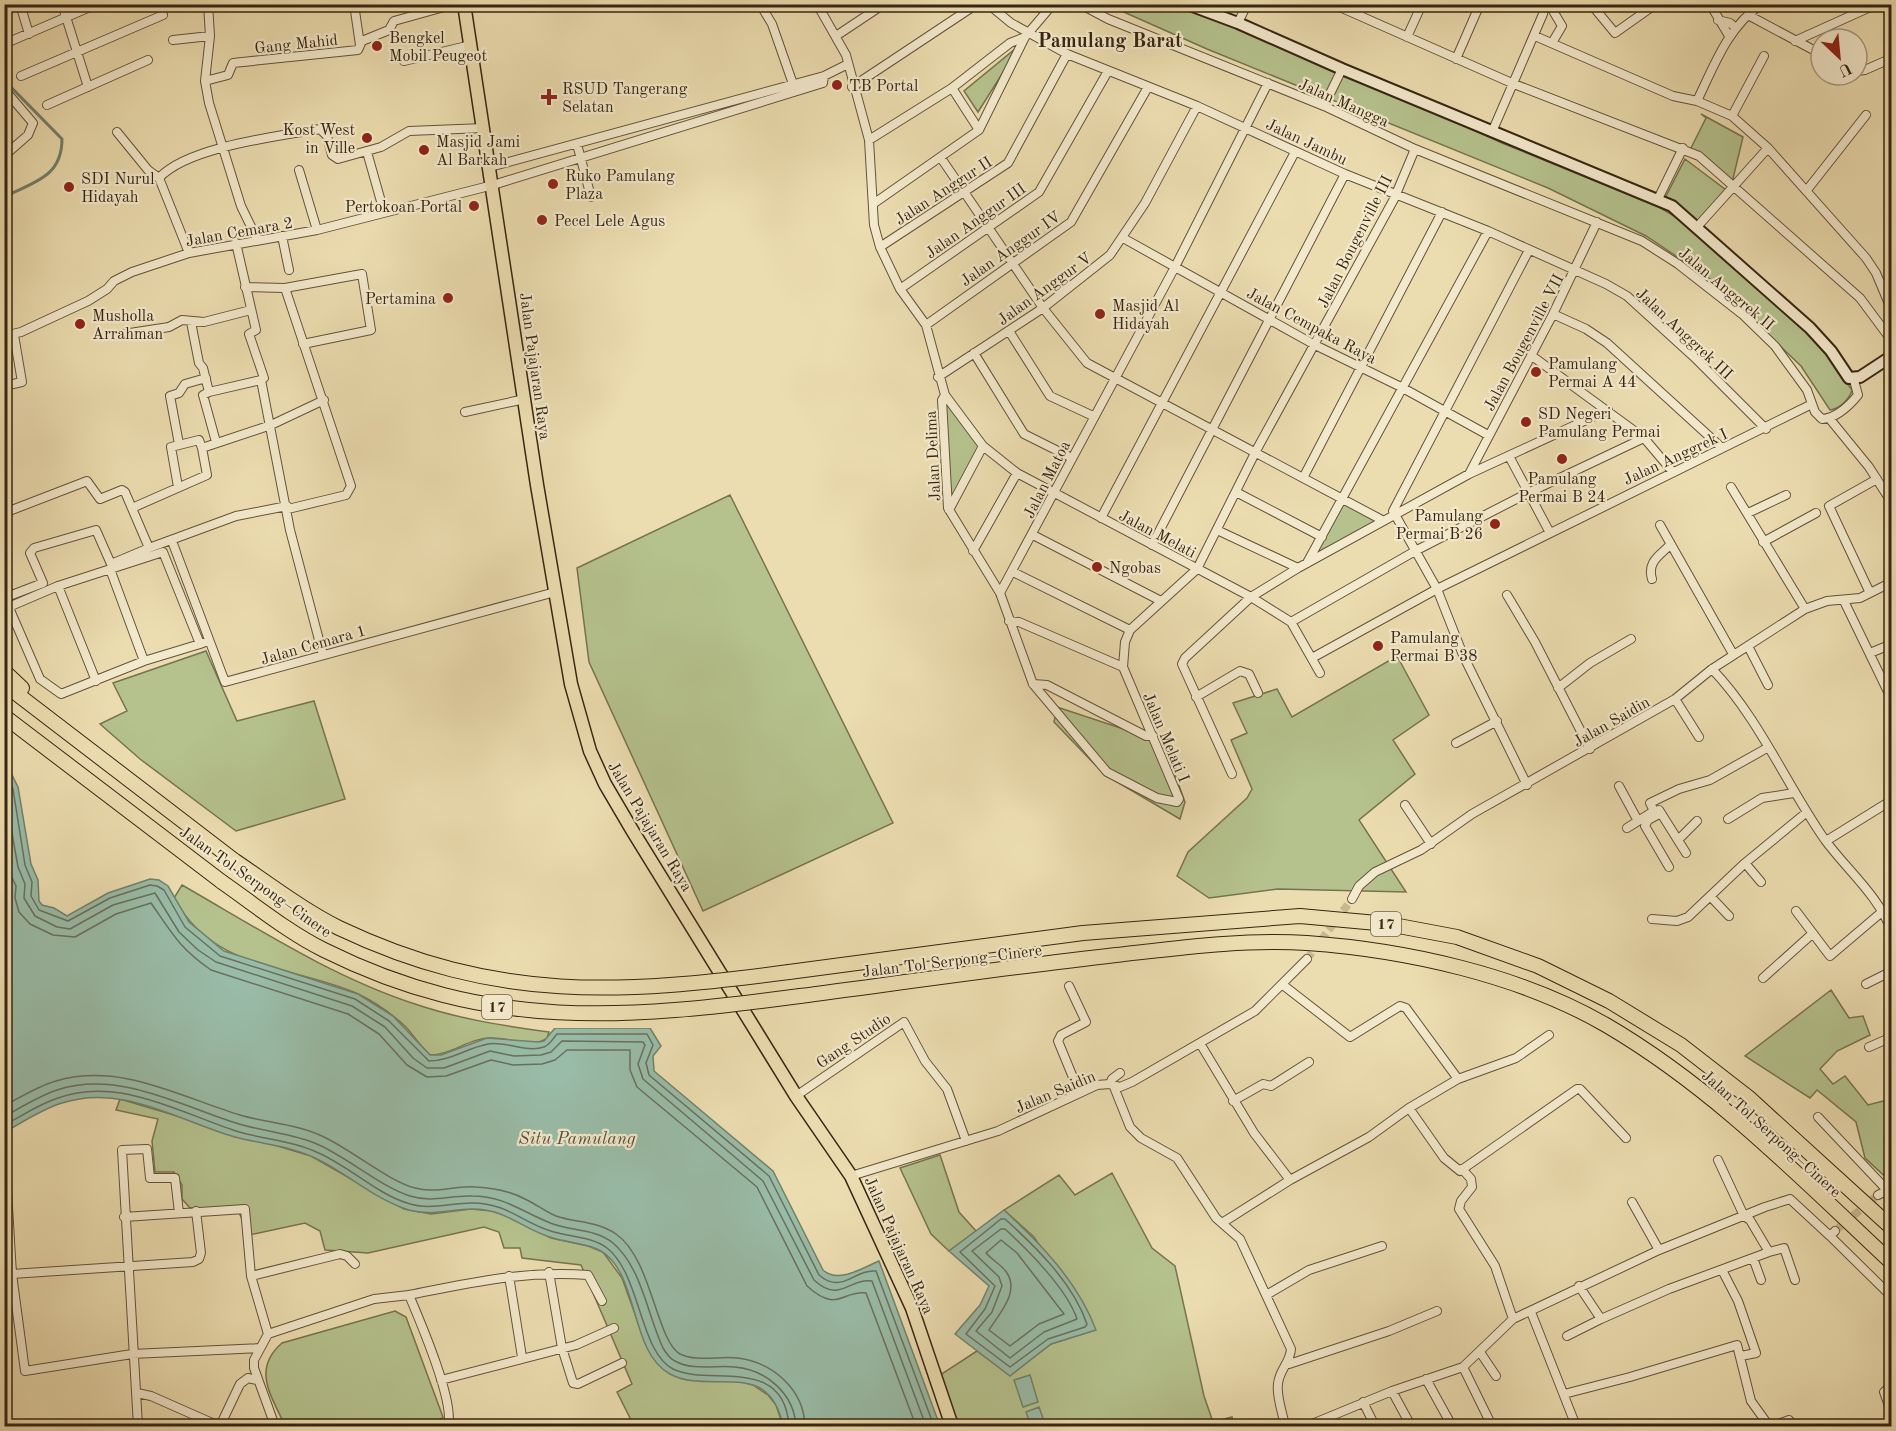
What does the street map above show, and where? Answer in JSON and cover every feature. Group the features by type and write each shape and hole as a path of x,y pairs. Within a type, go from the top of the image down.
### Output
{"highway":[{"path":"4,671 71,735"},
{"name":"Jalan Tol Serpong–Cinere","path":"4,684 236,861 337,927 400,954 466,974 513,984 565,989 623,989 705,983 1083,933 1300,916 1388,924 1457,937 1538,966 1609,1001 1682,1045 1748,1097 1892,1228"},
{"name":"Jalan Tol Serpong–Cinere","path":"4,716 222,882 322,949 384,978 510,1010 565,1015 624,1015 801,996 1202,946 1305,943 1386,952 1452,966 1532,991 1604,1024 1666,1063 1731,1114 1892,1263"},
{"path":"4,724 60,758"}],"main road":[{"name":"Jalan Pajajaran Raya","path":"464,4 555,592 571,684 590,751 605,784 796,1096 851,1176 912,1308 952,1426"}],"street":[{"path":"20,4 29,34"},
{"path":"62,4 88,87"},
{"path":"4,44 97,4"},
{"path":"208,4 210,36 205,81 221,148 241,206 257,239"},
{"path":"354,4 360,45"},
{"name":"Gang Mahid","path":"205,81 228,75 233,63 355,51 362,41 389,30 394,21 455,4"},
{"path":"759,4 772,24 793,84"},
{"path":"818,4 849,64 852,87 869,140 874,225 880,247 900,289 926,325"},
{"path":"836,36 884,4"},
{"path":"852,87 976,4"},
{"name":"Jalan Jambu","path":"988,4 1027,35 1067,54 1197,106 1345,174 1576,269"},
{"path":"873,204 979,130 1027,35 1053,4"},
{"name":"Jalan Mangga","path":"1080,4 1108,19 1324,106 1415,149 1597,222"},
{"path":"1187,4 1238,23 1342,69 1672,206 1810,328 1831,351 1844,374 1854,380 1858,395 1842,411 1829,418 1820,418 1812,404"},
{"path":"1238,23 1247,4"},
{"path":"1333,4 1514,84 1683,148 1706,161 1860,298 1892,341"},
{"path":"1358,15 1363,4"},
{"path":"1407,37 1422,4"},
{"path":"1456,59 1480,4"},
{"path":"1549,4 1562,26 1552,43"},
{"path":"1591,4 1615,33 1656,4"},
{"path":"1710,4 1729,36"},
{"path":"1697,101 1729,36 1748,15 1762,4"},
{"path":"1795,41 1877,4"},
{"path":"1492,132 1543,14"},
{"path":"21,76 163,15"},
{"path":"1748,15 1809,48"},
{"path":"1718,20 1730,23 1736,28"},
{"path":"869,140 952,88 1010,43 1027,35"},
{"path":"172,40 210,36"},
{"path":"1535,36 1672,96 1697,101 1732,116 1768,148 1866,258 1882,286 1892,311"},
{"path":"404,61 471,45"},
{"name":"Jalan Anggur II","path":"880,247 1008,163 1067,54"},
{"path":"1732,116 1764,56"},
{"path":"1869,68 1892,58"},
{"path":"47,105 148,60"},
{"path":"490,167 824,76 849,64"},
{"path":"1324,106 1342,69"},
{"name":"Jalan Anggur III","path":"900,289 1044,186 1108,71"},
{"name":"Jalan Cemara 2","path":"4,336 14,334 88,301 107,289 114,281 132,272 189,253 317,230 493,185 823,83 824,76"},
{"path":"1176,265 1268,83"},
{"name":"Jalan Anggur IV","path":"926,325 1059,232 1077,215 1148,87"},
{"path":"952,88 979,130"},
{"path":"4,89 33,123 28,135 4,156"},
{"path":"717,106 720,115"},
{"name":"Jalan Anggur V","path":"939,377 1043,308 1104,262 1123,238 1145,203 1197,106"},
{"path":"1807,190 1866,115"},
{"path":"677,117 680,127"},
{"path":"159,178 168,169 183,161 221,148 320,129 327,135 335,158 367,152 409,131 484,128"},
{"path":"117,132 148,170 164,183 189,253"},
{"path":"577,144 591,197"},
{"path":"1658,199 1683,148"},
{"path":"1697,227 1768,148"},
{"name":"Jalan Bougenville III","path":"1197,569 1255,454 1396,195 1415,149"},
{"path":"367,152 384,212"},
{"path":"1101,518 1223,292 1295,152"},
{"path":"941,158 1043,308 1083,360 1382,520"},
{"path":"299,170 317,230"},
{"path":"1152,545 1345,174"},
{"path":"1303,478 1442,212"},
{"name":"Jalan Bougenville VII","path":"1469,474 1554,314 1597,222"},
{"name":"Jalan Anggrek II","path":"1597,222 1642,241 1664,254 1742,314 1775,346 1807,390 1812,404"},
{"path":"1302,566 1322,537 1401,387 1488,231"},
{"path":"282,236 289,270"},
{"name":"Jalan Cempaka Raya","path":"1123,238 1176,265 1316,345 1401,387 1488,435"},
{"path":"236,243 256,330 249,334 264,378 261,380 290,530 323,655"},
{"path":"1527,785 1463,655 1437,589 1417,550 1394,514 1394,509 1529,250"},
{"name":"Jalan Matoa","path":"1000,592 1033,535 1093,416 1176,265"},
{"name":"Jalan Anggrek III","path":"1576,269 1627,296 1694,357 1766,429"},
{"path":"245,287 285,288 360,273 363,277 371,330 303,344"},
{"path":"1882,286 1892,279"},
{"path":"5,596 43,584 30,554 34,548 96,530 111,564 236,516 346,495 351,489 324,400 285,288"},
{"path":"117,336 169,327 182,320 191,322 251,310"},
{"path":"1554,314 1602,339 1722,448"},
{"path":"191,322 199,363 209,392"},
{"name":"Jalan Delima","path":"926,325 945,395 942,400 949,510 1000,592"},
{"path":"1009,330 1050,396 1093,416"},
{"path":"4,386 22,382 14,334"},
{"path":"974,354 1024,434 1072,458"},
{"path":"1532,356 1644,438 1672,471"},
{"path":"1854,380 1892,356"},
{"path":"179,444 170,396 179,393 185,384 206,378"},
{"path":"216,442 204,395 261,380"},
{"name":"Jalan Melati","path":"945,395 983,446 1017,473 1251,597 1291,622"},
{"path":"465,412 525,399"},
{"path":"202,448 271,425 324,400"},
{"name":"Jalan Anggrek I","path":"1312,658 1437,589 1672,471 1766,429 1812,404"},
{"path":"1232,774 1182,664 1251,597 1382,520 1469,474 1608,410"},
{"path":"1829,418 1877,479 1892,503"},
{"path":"1320,673 1291,622 1417,550 1528,493 1644,438"},
{"path":"132,508 208,474 199,440 179,444 170,449 178,487"},
{"path":"949,510 983,446"},
{"path":"1509,456 1550,533"},
{"path":"973,551 1017,473"},
{"path":"1870,593 1828,506 1877,479"},
{"path":"4,513 87,481 100,500 123,490 149,548"},
{"path":"1731,488 1805,609"},
{"path":"1236,492 1322,537"},
{"path":"1748,513 1786,495"},
{"path":"1763,542 1816,513"},
{"path":"1660,525 1733,654"},
{"path":"1217,530 1302,566"},
{"path":"1033,535 1161,600"},
{"name":"Jalan Cemara 1","path":"172,541 204,643 225,682 555,592"},
{"path":"1652,579 1650,566 1670,545"},
{"path":"160,551 166,554 204,643 144,662 61,694 40,679 10,610 14,603 160,551"},
{"path":"110,569 144,662"},
{"path":"1009,621 1019,622 1123,667 1125,642 1130,630 1197,569"},
{"path":"1013,572 1130,630"},
{"name":"Jalan Saidin","path":"1352,899 1359,886 1375,872 1431,844 1472,814 1527,785 1675,699 1733,654 1805,609 1827,601 1844,601 1870,593 1892,582"},
{"path":"58,586 96,681"},
{"name":"Jalan Melati I","path":"1000,592 1033,684 1107,772 1157,798 1177,802 1179,799 1123,667"},
{"path":"1507,595 1535,642 1590,748"},
{"path":"1844,601 1892,700"},
{"path":"1558,688 1590,663 1631,639"},
{"path":"1870,653 1892,644"},
{"path":"1748,646 1768,685"},
{"path":"1712,669 1738,697 1794,794 1826,841 1883,911 1892,932"},
{"path":"1196,697 1244,671 1258,693"},
{"path":"1033,684 1047,685 1146,736 1153,736"},
{"path":"1675,699 1699,737"},
{"path":"1456,743 1497,722"},
{"path":"1627,828 1654,811 1650,804 1679,789 1710,780 1767,748"},
{"path":"1619,786 1638,821"},
{"path":"1728,819 1762,798 1794,794"},
{"path":"1826,841 1892,800"},
{"path":"1657,801 1656,804 1661,813 1686,853"},
{"path":"1405,805 1431,844"},
{"path":"1652,919 1684,919 1744,863 1807,812"},
{"path":"1661,813 1648,820 1645,826 1669,867"},
{"path":"1678,840 1697,821"},
{"path":"1744,863 1761,882"},
{"path":"1710,896 1729,916"},
{"path":"1796,911 1831,956 1883,911"},
{"path":"1763,978 1812,934"},
{"name":"Jalan Saidin","path":"851,1176 998,1131 1097,1085 1132,1082 1201,1045 1255,1011 1307,959"},
{"path":"1866,984 1892,971"},
{"path":"1283,985 1350,1037 1400,1006 1406,1008 1458,1079"},
{"path":"1069,986 1086,1022 1061,1035 1058,1041 1079,1092"},
{"name":"Gang Studio","path":"796,1096 903,1022 925,1061 947,1089 966,1140"},
{"path":"1222,1223 1290,1180 1369,1137 1409,1108 1458,1079 1516,1058 1548,1035"},
{"path":"1869,1047 1892,1036"},
{"path":"1201,1045 1260,1143 1290,1180"},
{"path":"1233,1101 1263,1084 1271,1086 1309,1062"},
{"path":"1120,1073 1112,1078 1112,1085 1130,1128 1141,1138 1177,1158 1208,1208 1240,1239 1268,1294 1291,1349 1289,1364"},
{"path":"1409,1108 1444,1158 1456,1170 1462,1169 1577,1089 1580,1089 1626,1138"},
{"path":"1818,1117 1889,1188 1878,1195"},
{"path":"138,1426 120,1152 124,1149 148,1150 150,1178 175,1178 179,1212"},
{"path":"1718,1160 1744,1216 1750,1220 1769,1252"},
{"path":"1462,1169 1471,1179 1472,1187 1461,1201 1459,1209 1496,1266 1513,1319"},
{"path":"6,1173 12,1274 25,1371 132,1354 259,1348"},
{"path":"1307,1426 1362,1402 1463,1367 1513,1319 1659,1250 1790,1199 1832,1234 1892,1297"},
{"path":"1632,1202 1659,1250"},
{"path":"124,1217 245,1209 251,1276 268,1334"},
{"path":"12,1274 127,1267 200,1259 196,1211"},
{"path":"1268,1294 1302,1273 1382,1246"},
{"path":"1567,1336 1601,1319 1722,1270 1784,1248 1795,1280"},
{"path":"251,1276 340,1254 347,1256 355,1264"},
{"path":"1753,1258 1761,1280"},
{"path":"1722,1270 1738,1301 1756,1353 1741,1356"},
{"path":"549,1272 562,1348 571,1380 576,1384 622,1363"},
{"path":"275,1426 257,1380 254,1360 268,1334 374,1299 409,1295 509,1276 549,1272 588,1275 602,1302"},
{"path":"509,1276 522,1357"},
{"path":"1579,1286 1601,1319"},
{"path":"409,1295 441,1380 449,1413 448,1426"},
{"path":"1285,1426 1278,1383 1282,1369 1289,1364 1389,1331 1437,1311"},
{"path":"1531,1312 1576,1426"},
{"path":"441,1380 562,1348 614,1328"},
{"path":"1564,1394 1737,1345 1741,1356 1745,1386 1751,1401 1771,1426 1789,1420 1794,1426"},
{"path":"1480,1352 1496,1376"},
{"path":"1463,1367 1492,1426"},
{"path":"137,1393 151,1396 219,1426 240,1384 248,1378 257,1380"},
{"path":"1426,1378 1452,1426"},
{"path":"1892,1385 1884,1392 1892,1414"},
{"path":"1392,1391 1411,1426"},
{"path":"1362,1402 1375,1426"}],"green space":[{"path":"1194,4 1502,143 1659,207 1684,222 1807,328 1852,390 1849,397 1840,406 1830,410 1801,366 1709,278 1646,236 1548,188 1207,49 1108,5"},
{"path":"1021,44 978,112 964,91"},
{"path":"1701,114 1743,137 1731,187 1689,152 1706,118"},
{"path":"1685,159 1726,190 1700,228 1663,202"},
{"path":"945,395 983,446 947,506"},
{"path":"730,495 893,823 703,911 589,662 577,568"},
{"path":"1344,501 1380,519 1313,556"},
{"path":"206,651 237,721 314,701 345,799 236,831 140,759 100,724 127,711 113,683"},
{"path":"1397,656 1429,715 1393,740 1415,774 1359,820 1406,892 1278,889 1209,898 1177,876 1188,852 1247,798 1252,789 1231,740 1247,733 1233,703 1277,689 1292,717"},
{"path":"1057,707 1163,742 1185,802 1180,819 1105,775 1054,722"},
{"path":"182,885 325,966 384,993 465,1018 549,1032 547,1038 542,1041 528,1042 485,1038 446,1052 430,1055 401,1022 362,996 255,962 210,940 191,922 174,898"},
{"path":"1831,990 1849,1018 1863,1016 1870,1035 1837,1051 1820,1069 1833,1084 1845,1076 1868,1105 1891,1099 1891,1182 1865,1158 1856,1122 1817,1090 1810,1098 1745,1056"},
{"path":"120,1099 311,1156 404,1209 431,1214 471,1209 492,1211 514,1218 551,1238 588,1246 603,1252 622,1278 644,1339 708,1380 735,1380 753,1385 768,1395 776,1405 783,1426 623,1426 632,1422 617,1392 632,1384 581,1265 522,1258 520,1248 504,1248 499,1232 484,1227 368,1253 325,1250 320,1231 305,1223 249,1235 237,1208 190,1208 182,1199 182,1185 174,1172 155,1172 152,1141 158,1119 116,1110"},
{"path":"940,1155 959,1212 976,1231 949,1251 931,1234 900,1168"},
{"path":"1112,1173 1152,1248 1175,1266 1204,1396 1213,1422 1232,1417 1234,1426 957,1426 940,1375 977,1351 1010,1375 1051,1344 1095,1330 1034,1237 1004,1210 1059,1175 1075,1195"},
{"path":"395,1311 406,1317 443,1417 433,1426 285,1426 270,1394 266,1373 273,1353 282,1343"}],"water":[{"name":"Situ Pamulang","path":"4,759 18,787 31,864 38,880 39,901 42,905 54,908 67,916 108,893 150,879 159,880 168,886 189,922 224,951 358,994 393,1016 430,1055 441,1055 487,1038 544,1041 555,1028 650,1028 661,1046 653,1056 654,1071 773,1171 823,1270 829,1274 843,1275 879,1261 940,1426 783,1426 776,1405 765,1391 752,1385 686,1380 670,1374 657,1363 647,1349 622,1277 613,1262 596,1248 542,1234 494,1212 471,1209 429,1213 412,1211 380,1198 306,1154 235,1137 150,1106 128,1101 84,1098 62,1103 40,1112 5,1132"},
{"path":"1004,1210 1031,1236 1069,1280 1096,1330 1051,1344 1010,1376 955,1334 980,1305 989,1286 949,1251"},
{"path":"1030,1375 1038,1402 1023,1407 1014,1380"},
{"path":"1039,1407 1045,1424 1031,1426 1026,1412"}],"pier":[{"path":"555,1025 650,1025 653,1028 549,1028"}],"waterway":[{"path":"4,80 62,139 61,152 52,170 36,182 4,197"}],"tunnel":[{"path":"1307,959 1352,899"},
{"path":"1835,1231 1878,1195"}],"place":[{"name":"Bengkel Mobil Peugeot","path":"377,46"},
{"name":"TB Portal","path":"837,85"},
{"name":"RSUD Tangerang Selatan","path":"549,97"},
{"name":"Kost West in Ville","path":"367,138"},
{"name":"Masjid Jami Al Barkah","path":"424,150"},
{"name":"Ruko Pamulang Plaza","path":"553,184"},
{"name":"SDI Nurul Hidayah","path":"69,187"},
{"name":"Pertokoan Portal","path":"474,206"},
{"name":"Pecel Lele Agus","path":"542,220"},
{"name":"Pertamina","path":"448,298"},
{"name":"Masjid Al Hidayah","path":"1100,314"},
{"name":"Musholla Arrahman","path":"80,324"},
{"name":"Pamulang Permai A 44","path":"1536,372"},
{"name":"SD Negeri Pamulang Permai","path":"1526,422"},
{"name":"Pamulang Permai B 24","path":"1562,459"},
{"name":"Pamulang Permai B 26","path":"1495,524"},
{"name":"Ngobas","path":"1097,567"},
{"name":"Pamulang Permai B 38","path":"1378,646"}],"district":[{"name":"Pamulang Barat","path":"1110,40"}]}
